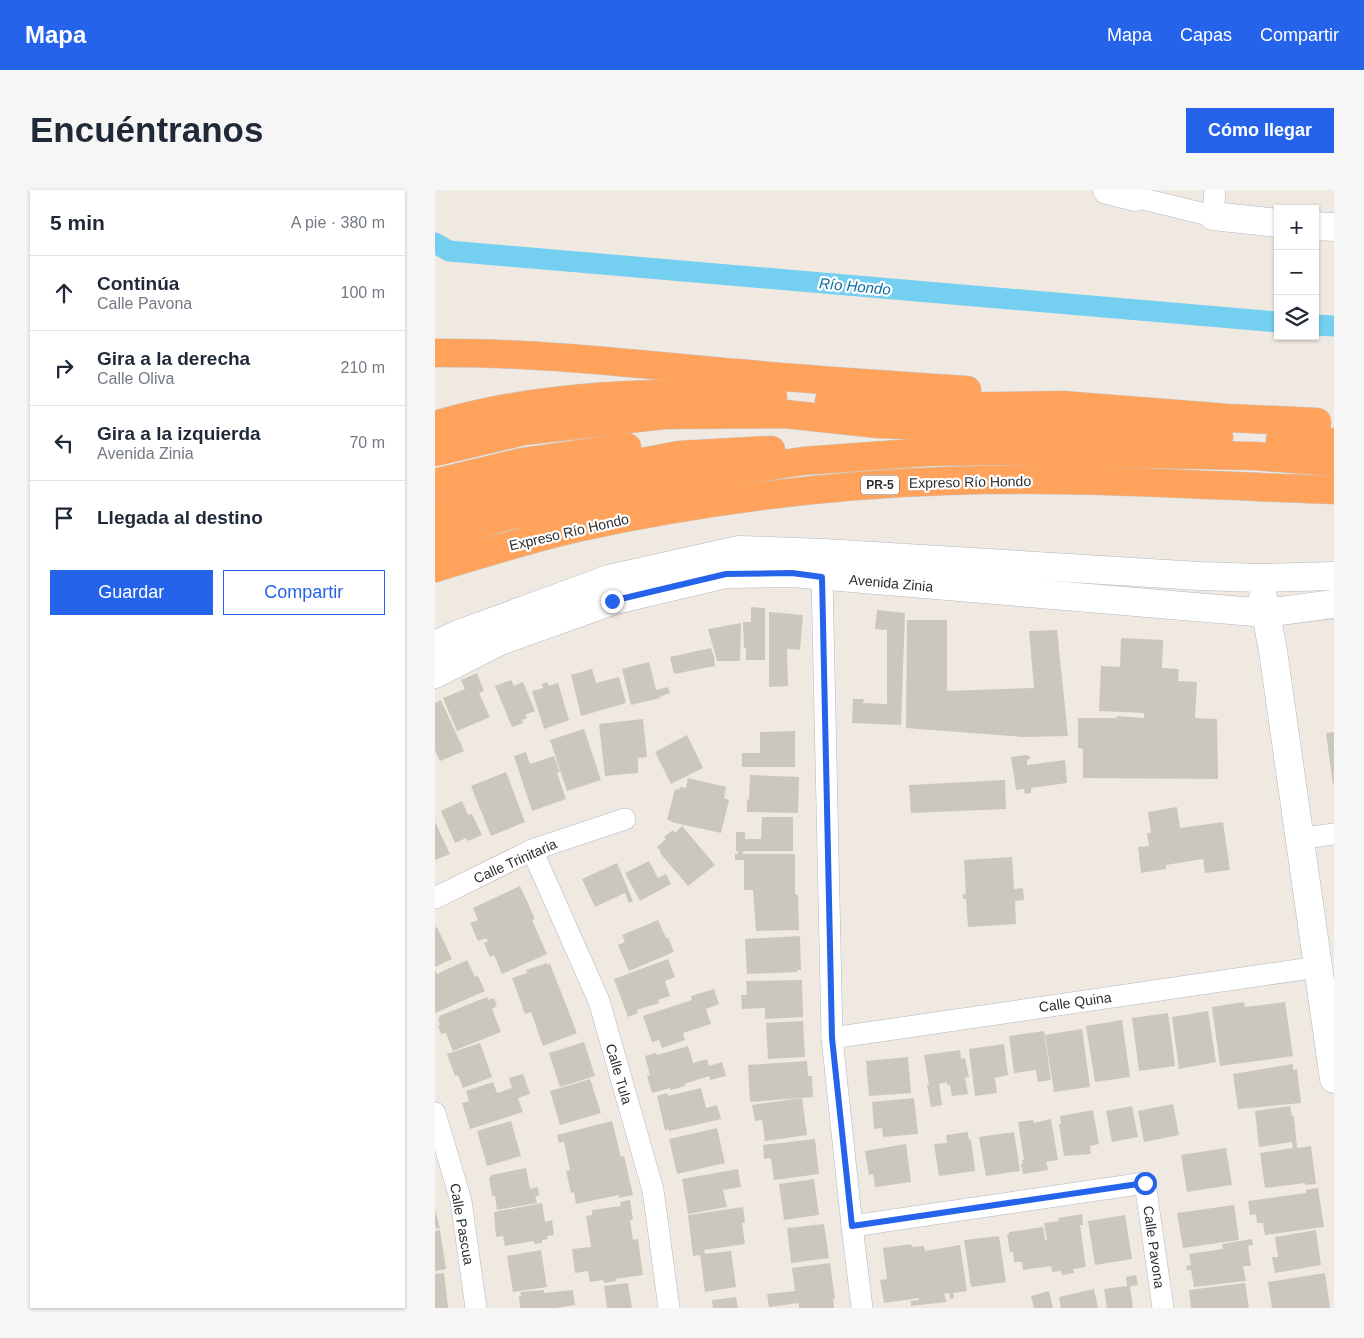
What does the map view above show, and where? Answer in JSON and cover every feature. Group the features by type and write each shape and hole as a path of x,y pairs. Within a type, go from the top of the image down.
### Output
{"highway":[{"path":"435,353 558,356 741,373 974,391 1063,405 1228,418 1334,423"},
{"path":"435,425 541,403 617,396 682,393 729,394 925,407 1063,405"},
{"path":"435,452 524,431 663,415 785,414 878,424 1334,442"},
{"path":"435,484 522,462 680,439 787,429 878,424"},
{"path":"435,512 536,482 679,455 843,446 927,452"},
{"path":"435,540 507,516 705,476 803,461 927,452 994,451 1254,456 1334,462"},
{"name":"Expreso Río Hondo","path":"435,568 507,546 574,529 664,511 761,495 906,483 1024,480 1102,481 1334,490"}],"street":[{"path":"1107,190 1135,197 1214,203 1274,222"},
{"path":"1319,226 1334,227"},
{"name":"Avenida Zinia","path":"435,645 459,634 609,579 739,550 823,565 1266,613 1334,604"},
{"path":"823,565 832,1038 862,1308"},
{"name":"Avenida Zinia","path":"435,674 500,641 612,601 726,574 792,573 823,565 1260,578 1334,576"},
{"path":"1260,578 1273,651 1334,1079"},
{"name":"Calle Trinitaria","path":"435,898 532,850 625,819"},
{"path":"1299,839 1334,834"},
{"name":"Calle Tula","path":"532,850 599,1001 653,1190 669,1308"},
{"name":"Calle Quina","path":"832,1038 1318,967"},
{"name":"Calle Pascua","path":"435,1113 461,1201 476,1308"},
{"name":"Calle Pavona","path":"852,1226 1145,1183 1163,1308"}],"building":[{"path":"751,607 765,608 765,660 746,660 743,622 751,622"},
{"path":"877,610 905,613 901,725 852,723 853,699 864,699 863,703 887,704 887,630 875,629"},
{"path":"769,612 803,615 800,650 787,649 788,686 769,687"},
{"path":"907,620 947,620 947,691 1034,688 1029,631 1057,630 1068,736 1024,737 906,728"},
{"path":"741,623 740,661 717,661 708,629"},
{"path":"1121,638 1163,640 1162,668 1179,669 1178,681 1197,682 1195,718 1217,719 1218,779 1083,778 1083,749 1078,748 1078,718 1117,718 1117,716 1144,718 1144,713 1099,711 1101,666 1120,667"},
{"path":"711,648 715,666 674,674 670,657"},
{"path":"649,662 656,690 668,687 670,693 660,698 631,705 622,669"},
{"path":"592,669 596,683 619,677 626,703 581,716 571,675"},
{"path":"477,673 484,691 479,693 490,717 457,731 443,698 465,689 461,680"},
{"path":"511,680 514,686 523,682 535,711 525,715 527,718 522,720 523,723 512,727 495,686"},
{"path":"547,682 549,686 558,683 569,720 544,729 532,691 543,688 542,684"},
{"path":"441,700 464,751 440,761 435,750 435,703"},
{"path":"643,719 647,757 638,758 638,773 605,776 599,724"},
{"path":"584,729 601,780 567,791 550,740"},
{"path":"795,731 795,767 742,767 742,753 760,753 760,732"},
{"path":"1334,732 1334,785 1333,785 1326,733"},
{"path":"687,735 703,768 671,784 655,752"},
{"path":"526,752 530,764 554,756 560,772 557,773 566,799 532,811 514,756"},
{"path":"1030,756 1030,759 1027,760 1027,765 1065,760 1067,783 1031,788 1031,793 1025,794 1024,789 1016,790 1011,757"},
{"path":"506,772 525,822 491,836 471,786"},
{"path":"750,775 799,777 798,813 747,812"},
{"path":"688,778 726,787 724,798 729,800 721,833 667,820 675,789 679,790 680,787 686,788"},
{"path":"1005,780 1006,809 911,813 909,785"},
{"path":"462,801 468,815 472,814 482,835 468,841 466,838 455,843 441,811"},
{"path":"1177,807 1180,828 1223,822 1230,870 1205,873 1203,859 1166,865 1166,869 1141,873 1138,847 1149,846 1147,833 1151,833 1148,812"},
{"path":"762,817 793,817 793,851 743,851 743,854 795,854 795,894 798,895 799,930 756,931 753,890 744,890 744,860 735,860 735,854 738,854 738,851 736,851 736,832 745,832 745,839 761,839"},
{"path":"435,822 450,854 435,860"},
{"path":"682,826 715,865 688,886 657,847 666,839 664,837 673,830 675,833"},
{"path":"1012,857 1014,889 1023,888 1024,900 1015,901 1016,924 968,927 966,899 963,899 963,894 966,894 964,860"},
{"path":"649,861 658,878 666,874 671,884 640,901 625,873"},
{"path":"617,863 633,901 629,903 625,893 595,907 582,879"},
{"path":"520,886 535,919 532,920 547,954 502,974 494,955 490,957 484,943 488,941 486,938 478,941 470,923 478,920 473,908"},
{"path":"658,920 674,952 629,971 618,945 625,942 622,935"},
{"path":"437,927 452,959 435,967 435,928"},
{"path":"800,936 801,970 797,970 797,972 747,974 745,939"},
{"path":"668,959 675,977 665,981 670,996 658,1000 659,1003 637,1010 638,1013 628,1017 614,979"},
{"path":"467,960 475,977 478,976 485,991 435,1013 435,969 437,974"},
{"path":"547,963 547,965 550,964 577,1033 543,1046 531,1012 525,1014 512,978 527,973 526,970"},
{"path":"802,980 803,1017 765,1019 765,1008 742,1009 741,995 747,995 746,981"},
{"path":"714,989 719,1004 706,1009 711,1024 683,1033 685,1040 662,1048 659,1040 652,1042 643,1016 692,1000 691,996"},
{"path":"487,997 488,1000 494,998 497,1006 492,1009 501,1032 453,1051 446,1033 441,1034 438,1026 440,1025 439,1016"},
{"path":"1244,1002 1245,1007 1285,1002 1293,1056 1220,1066 1212,1007"},
{"path":"1208,1011 1216,1062 1179,1069 1172,1017"},
{"path":"1168,1013 1175,1066 1139,1071 1132,1018"},
{"path":"1122,1020 1130,1077 1095,1082 1086,1026"},
{"path":"803,1021 805,1057 768,1059 766,1023"},
{"path":"1082,1029 1090,1087 1054,1092 1045,1035"},
{"path":"1044,1031 1051,1080 1038,1082 1036,1070 1014,1073 1009,1036"},
{"path":"584,1042 595,1076 560,1087 549,1053"},
{"path":"480,1043 492,1077 463,1088 458,1075 455,1076 447,1054"},
{"path":"1004,1044 1008,1075 995,1078 997,1093 975,1096 969,1049"},
{"path":"688,1046 693,1063 707,1059 709,1066 722,1062 726,1076 710,1080 709,1076 684,1084 685,1086 652,1093 647,1076 650,1075 645,1056 656,1053 657,1055"},
{"path":"960,1050 961,1059 965,1058 969,1077 965,1078 968,1094 952,1096 950,1085 947,1085 947,1082 939,1084 942,1105 931,1107 924,1055"},
{"path":"908,1057 911,1093 869,1096 866,1061"},
{"path":"807,1061 808,1076 812,1076 813,1097 750,1102 748,1065"},
{"path":"1293,1064 1293,1070 1297,1069 1301,1103 1238,1109 1233,1074"},
{"path":"523,1074 530,1094 518,1098 523,1112 470,1129 462,1103 469,1101 466,1091 493,1082 497,1093 512,1088 509,1078"},
{"path":"590,1079 601,1113 560,1125 550,1091"},
{"path":"701,1088 706,1108 717,1105 721,1119 669,1131 669,1129 665,1130 657,1096 667,1093 668,1096"},
{"path":"802,1098 807,1135 765,1141 762,1120 755,1121 752,1105"},
{"path":"914,1098 918,1134 883,1137 882,1128 874,1129 872,1102"},
{"path":"1173,1104 1179,1135 1144,1142 1138,1111"},
{"path":"1132,1106 1138,1137 1112,1142 1106,1111"},
{"path":"1290,1106 1292,1116 1294,1116 1297,1148 1311,1146 1316,1184 1305,1185 1305,1183 1265,1188 1260,1153 1293,1148 1292,1142 1259,1147 1255,1111"},
{"path":"1093,1110 1099,1144 1090,1146 1091,1154 1064,1156 1059,1124 1061,1124 1060,1116"},
{"path":"1051,1119 1058,1160 1046,1162 1048,1170 1023,1174 1021,1164 1023,1163 1022,1160 1024,1160 1018,1122 1033,1120 1034,1123"},
{"path":"511,1121 521,1156 487,1166 477,1131"},
{"path":"612,1121 621,1157 624,1156 633,1195 619,1198 619,1195 576,1204 574,1192 571,1193 566,1171 570,1170 564,1142 559,1143 557,1135"},
{"path":"717,1128 725,1163 677,1174 669,1139"},
{"path":"968,1132 969,1140 971,1139 975,1171 939,1176 934,1144 947,1143 946,1135"},
{"path":"1014,1132 1020,1171 986,1176 979,1137"},
{"path":"815,1139 819,1174 774,1180 771,1158 764,1159 763,1145"},
{"path":"906,1144 911,1182 875,1187 873,1174 869,1175 865,1151"},
{"path":"1226,1148 1232,1185 1187,1192 1181,1155"},
{"path":"526,1168 530,1189 538,1187 539,1196 535,1196 537,1203 497,1210 495,1196 492,1196 489,1177"},
{"path":"738,1169 741,1187 723,1190 727,1207 688,1214 682,1179"},
{"path":"814,1179 819,1215 784,1220 779,1184"},
{"path":"1318,1188 1324,1227 1265,1235 1263,1223 1257,1223 1256,1214 1250,1215 1248,1201 1306,1193 1306,1190"},
{"path":"630,1200 633,1240 638,1239 643,1275 615,1279 616,1281 604,1283 603,1280 590,1282 588,1271 575,1273 572,1249 591,1247 586,1216 592,1215 592,1210 621,1206 620,1202"},
{"path":"542,1203 545,1222 552,1220 554,1235 547,1236 548,1239 542,1240 542,1243 534,1244 534,1241 505,1246 503,1236 496,1237 494,1212"},
{"path":"1234,1205 1239,1240 1183,1248 1177,1213"},
{"path":"743,1207 745,1223 742,1223 745,1244 704,1250 705,1254 731,1251 736,1287 705,1292 700,1255 693,1256 688,1215"},
{"path":"435,1210 440,1228 436,1229 435,1225"},
{"path":"1082,1214 1083,1225 1080,1225 1086,1267 1073,1269 1074,1273 1062,1275 1061,1271 1052,1272 1051,1266 1023,1270 1022,1262 1014,1262 1007,1234 1009,1232 1043,1227 1045,1240 1047,1240 1044,1223 1059,1221 1058,1218"},
{"path":"1125,1215 1132,1259 1095,1265 1088,1221"},
{"path":"824,1224 829,1258 791,1263 787,1228"},
{"path":"440,1230 446,1269 435,1271 435,1231"},
{"path":"1316,1230 1321,1265 1275,1273 1272,1257 1278,1257 1275,1237"},
{"path":"999,1236 1006,1282 971,1287 964,1240"},
{"path":"1252,1239 1253,1245 1248,1246 1251,1266 1243,1266 1246,1281 1194,1287 1191,1270 1187,1270 1186,1266 1191,1265 1189,1254 1223,1249 1222,1244"},
{"path":"911,1244 912,1247 924,1246 925,1251 960,1245 967,1291 953,1293 954,1298 950,1299 949,1293 944,1294 947,1302 911,1306 911,1301 919,1300 919,1298 884,1303 880,1280 887,1279 883,1248"},
{"path":"541,1250 547,1287 513,1292 507,1256"},
{"path":"830,1263 835,1299 833,1299 834,1308 799,1308 799,1303 769,1307 767,1294 795,1291 792,1268"},
{"path":"444,1273 448,1308 435,1308 435,1274"},
{"path":"1325,1273 1330,1308 1272,1308 1268,1282"},
{"path":"1136,1275 1138,1285 1130,1286 1133,1308 1107,1308 1104,1289 1127,1286 1126,1277"},
{"path":"628,1283 632,1308 607,1308 604,1286"},
{"path":"1245,1283 1249,1308 1191,1308 1189,1290"},
{"path":"1094,1289 1098,1308 1061,1308 1059,1297"},
{"path":"544,1290 544,1293 573,1290 575,1305 556,1308 520,1308 520,1292"},
{"path":"1049,1291 1053,1308 1034,1308 1031,1296"},
{"path":"736,1297 738,1308 713,1308 712,1300"}],"waterway":[{"name":"Río Hondo","path":"435,243 449,251 1274,322"},
{"name":"Río Hondo","path":"1319,325 1334,326"}],"route":[{"path":"612,601 726,574 792,573 822,577 832,1038 852,1226 1145,1183"}]}
